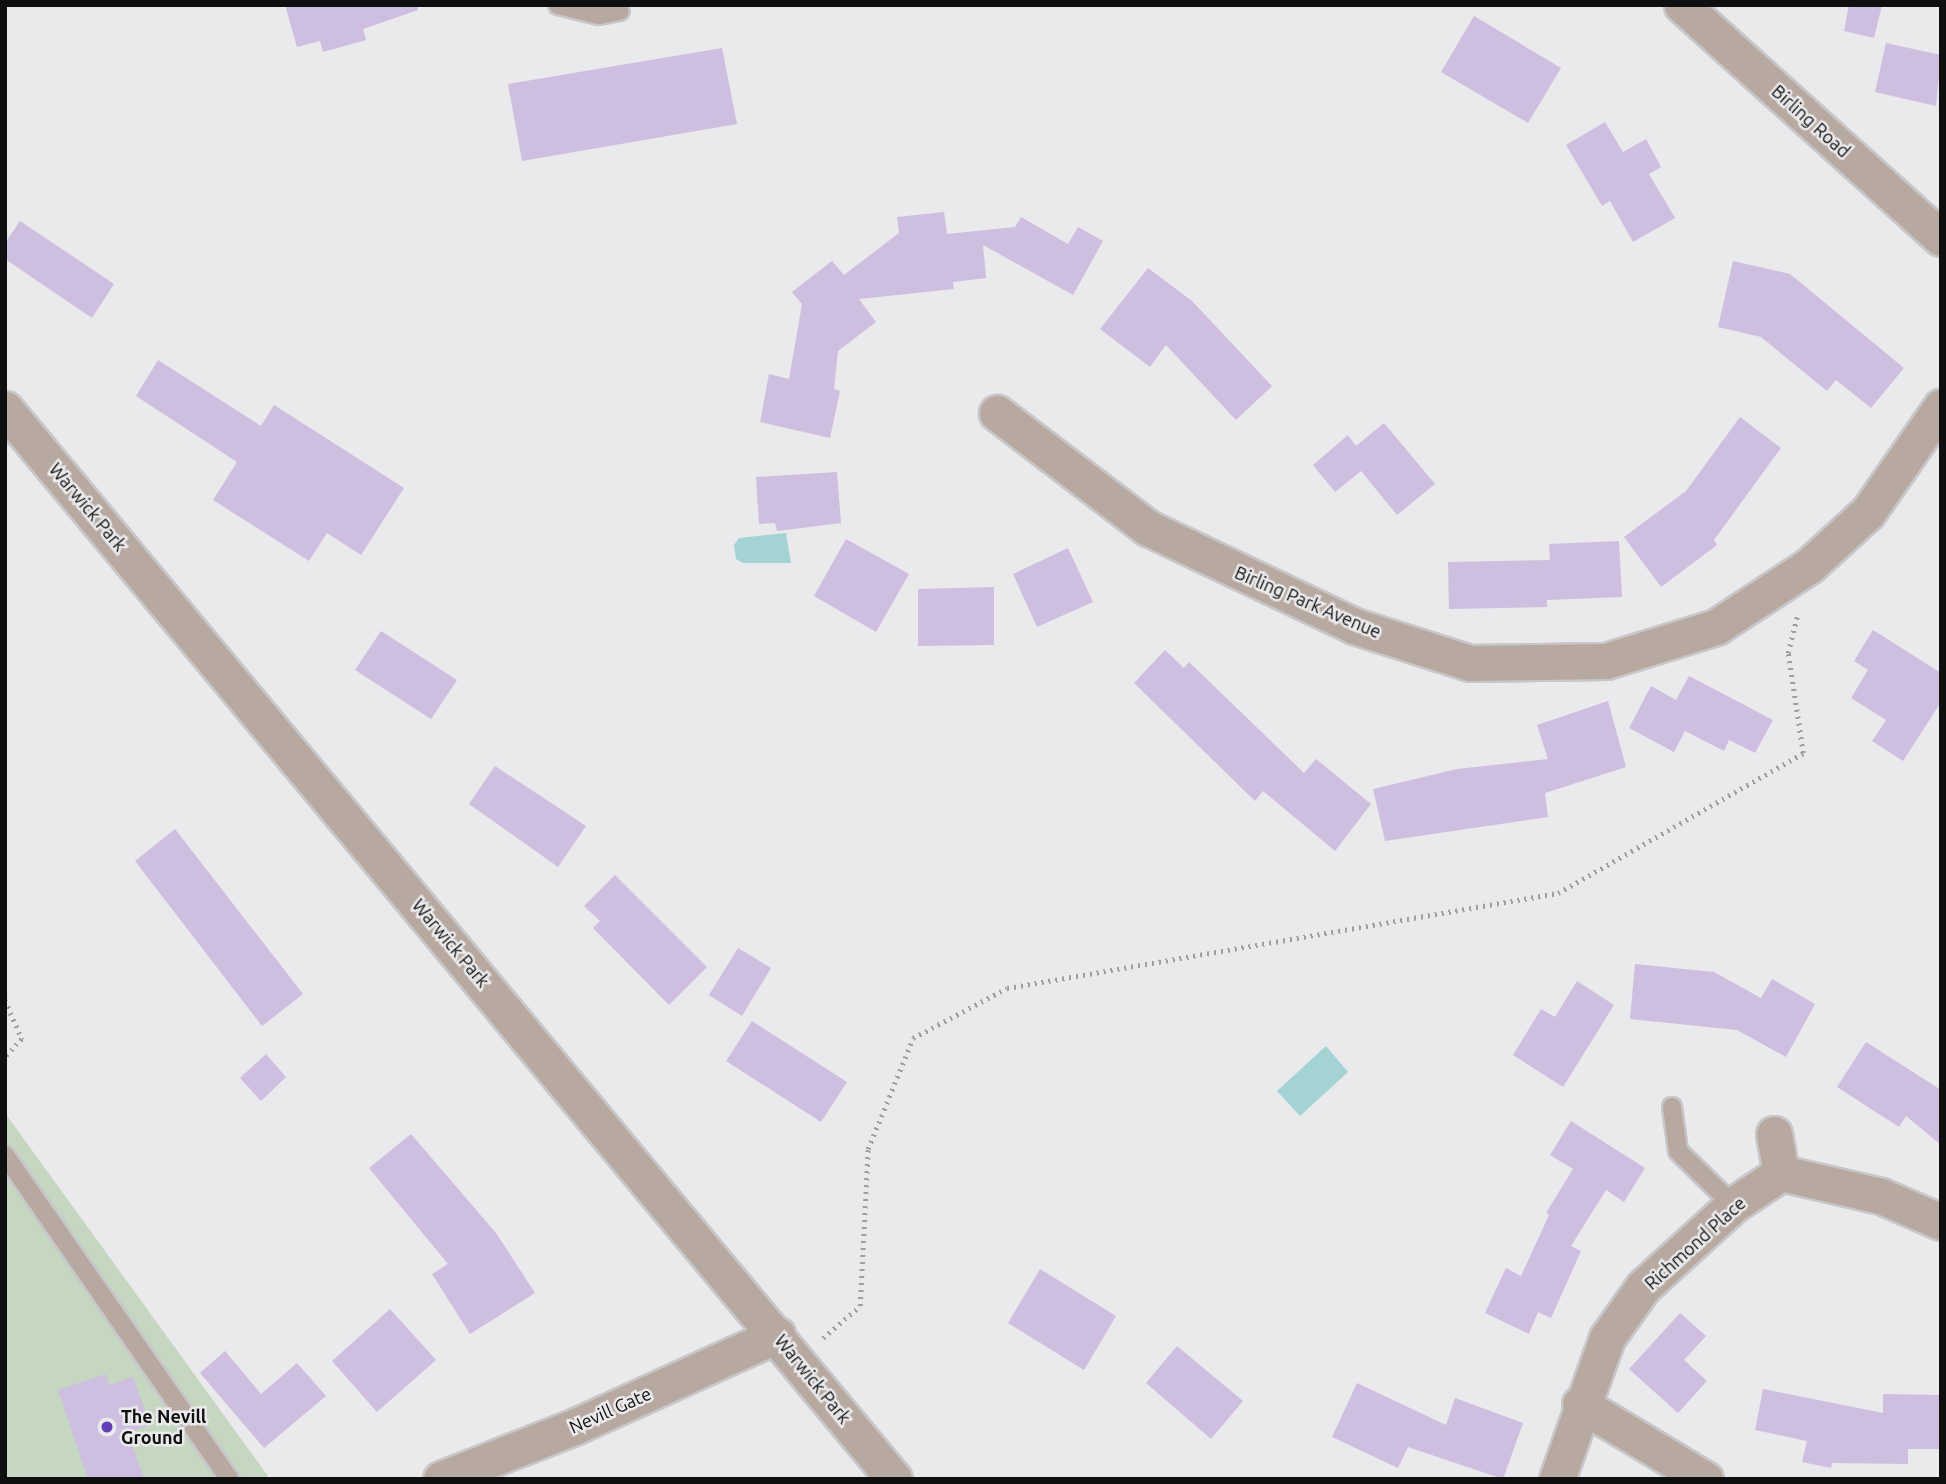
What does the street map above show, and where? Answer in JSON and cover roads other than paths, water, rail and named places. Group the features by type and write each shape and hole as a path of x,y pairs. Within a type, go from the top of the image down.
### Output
{"street":[{"name":"Birling Road","path":"1682,5 1941,238"},
{"name":"Birling Park Avenue","path":"997,413 1148,528 1354,626 1470,663 1606,661 1716,627 1810,565 1868,512 1941,407"},
{"name":"Warwick Park","path":"5,409 788,1348 894,1479"},
{"path":"1774,1134 1781,1172 1881,1196 1941,1222"},
{"name":"Richmond Place","path":"1557,1479 1580,1404 1607,1338 1643,1287 1733,1205 1781,1172"},
{"name":"Nevill Gate","path":"441,1479 788,1348"},
{"path":"1580,1404 1705,1479"}],"lane":[{"path":"558,5 599,15 620,11"},
{"path":"1672,1107 1678,1151 1733,1205"},
{"path":"5,1155 229,1479"}],"water":[{"path":"786,533 791,563 743,563 736,559 734,545 739,538"},
{"path":"1326,1046 1348,1072 1300,1116 1277,1091"}],"place":[{"name":"The Nevill Ground","path":"107,1427"}]}
